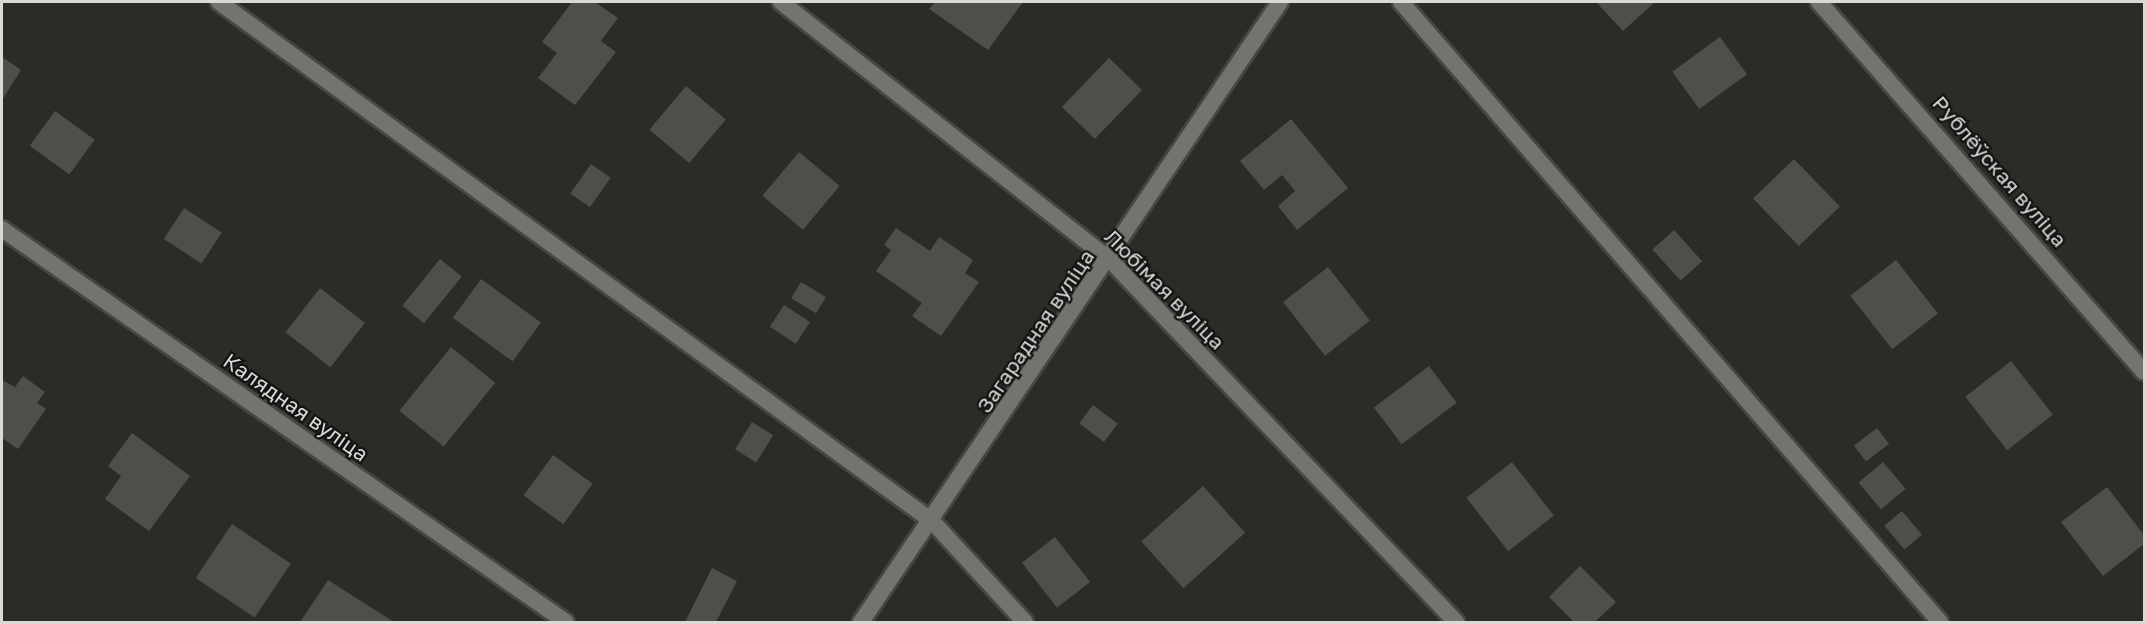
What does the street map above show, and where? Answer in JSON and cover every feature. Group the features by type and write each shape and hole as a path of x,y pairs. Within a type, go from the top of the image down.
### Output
{"street":[{"path":"219,2 932,520 1025,622"},
{"name":"Любімая вуліца","path":"781,2 1110,260 1456,622"},
{"name":"Загарадная вуліца","path":"861,622 1110,260 1280,2"},
{"path":"1401,2 1941,622"},
{"name":"Рублёўская вуліца","path":"1819,2 2145,372"},
{"name":"Калядная вуліца","path":"2,229 566,622"}],"building":[{"path":"572,2 595,2 618,18 601,41 616,52 575,105 538,78 557,53 542,42"},
{"path":"935,2 1023,2 988,50 929,9"},
{"path":"1596,2 1655,2 1623,31"},
{"path":"1720,37 1747,74 1699,109 1672,72"},
{"path":"2,57 21,70 2,100"},
{"path":"1109,58 1142,90 1095,139 1062,107"},
{"path":"686,86 726,119 689,163 649,130"},
{"path":"55,111 95,140 69,175 30,146"},
{"path":"1291,119 1348,188 1297,230 1278,206 1295,191 1282,175 1264,190 1240,161"},
{"path":"799,152 840,186 803,230 762,196"},
{"path":"1794,159 1840,206 1799,246 1753,199"},
{"path":"591,164 611,178 590,207 570,193"},
{"path":"184,208 222,233 202,264 164,239"},
{"path":"896,228 930,251 939,237 973,260 965,273 979,282 941,336 912,316 922,303 876,271 891,250 884,245"},
{"path":"1674,230 1702,261 1681,281 1652,249"},
{"path":"440,259 462,277 424,323 402,306"},
{"path":"1896,260 1938,314 1892,349 1850,296"},
{"path":"1328,267 1370,321 1325,356 1283,302"},
{"path":"481,279 541,322 513,361 453,318"},
{"path":"801,282 826,297 816,313 791,298"},
{"path":"320,288 365,323 330,367 286,332"},
{"path":"784,305 810,322 796,344 770,327"},
{"path":"451,347 495,383 444,447 399,411"},
{"path":"2011,361 2053,415 2007,450 1965,397"},
{"path":"1429,366 1457,403 1402,444 1374,408"},
{"path":"23,376 45,392 37,403 46,409 18,449 2,438 2,380 15,387"},
{"path":"1093,405 1118,424 1104,442 1079,423"},
{"path":"752,422 773,435 756,462 735,449"},
{"path":"1877,428 1889,444 1866,461 1854,445"},
{"path":"132,433 190,476 149,531 105,499 121,476 108,466"},
{"path":"553,455 593,484 563,524 524,495"},
{"path":"1512,462 1554,516 1508,551 1466,498"},
{"path":"1883,462 1905,489 1881,509 1858,483"},
{"path":"1203,486 1245,533 1183,588 1141,542"},
{"path":"2107,487 2144,535 2144,544 2103,576 2061,522"},
{"path":"1902,511 1922,535 1904,550 1884,526"},
{"path":"232,524 291,564 255,618 196,578"},
{"path":"1055,537 1090,582 1057,608 1022,563"},
{"path":"1580,566 1616,602 1595,622 1574,622 1549,597"},
{"path":"712,568 737,581 716,622 685,622"},
{"path":"328,580 394,622 300,622"}]}
